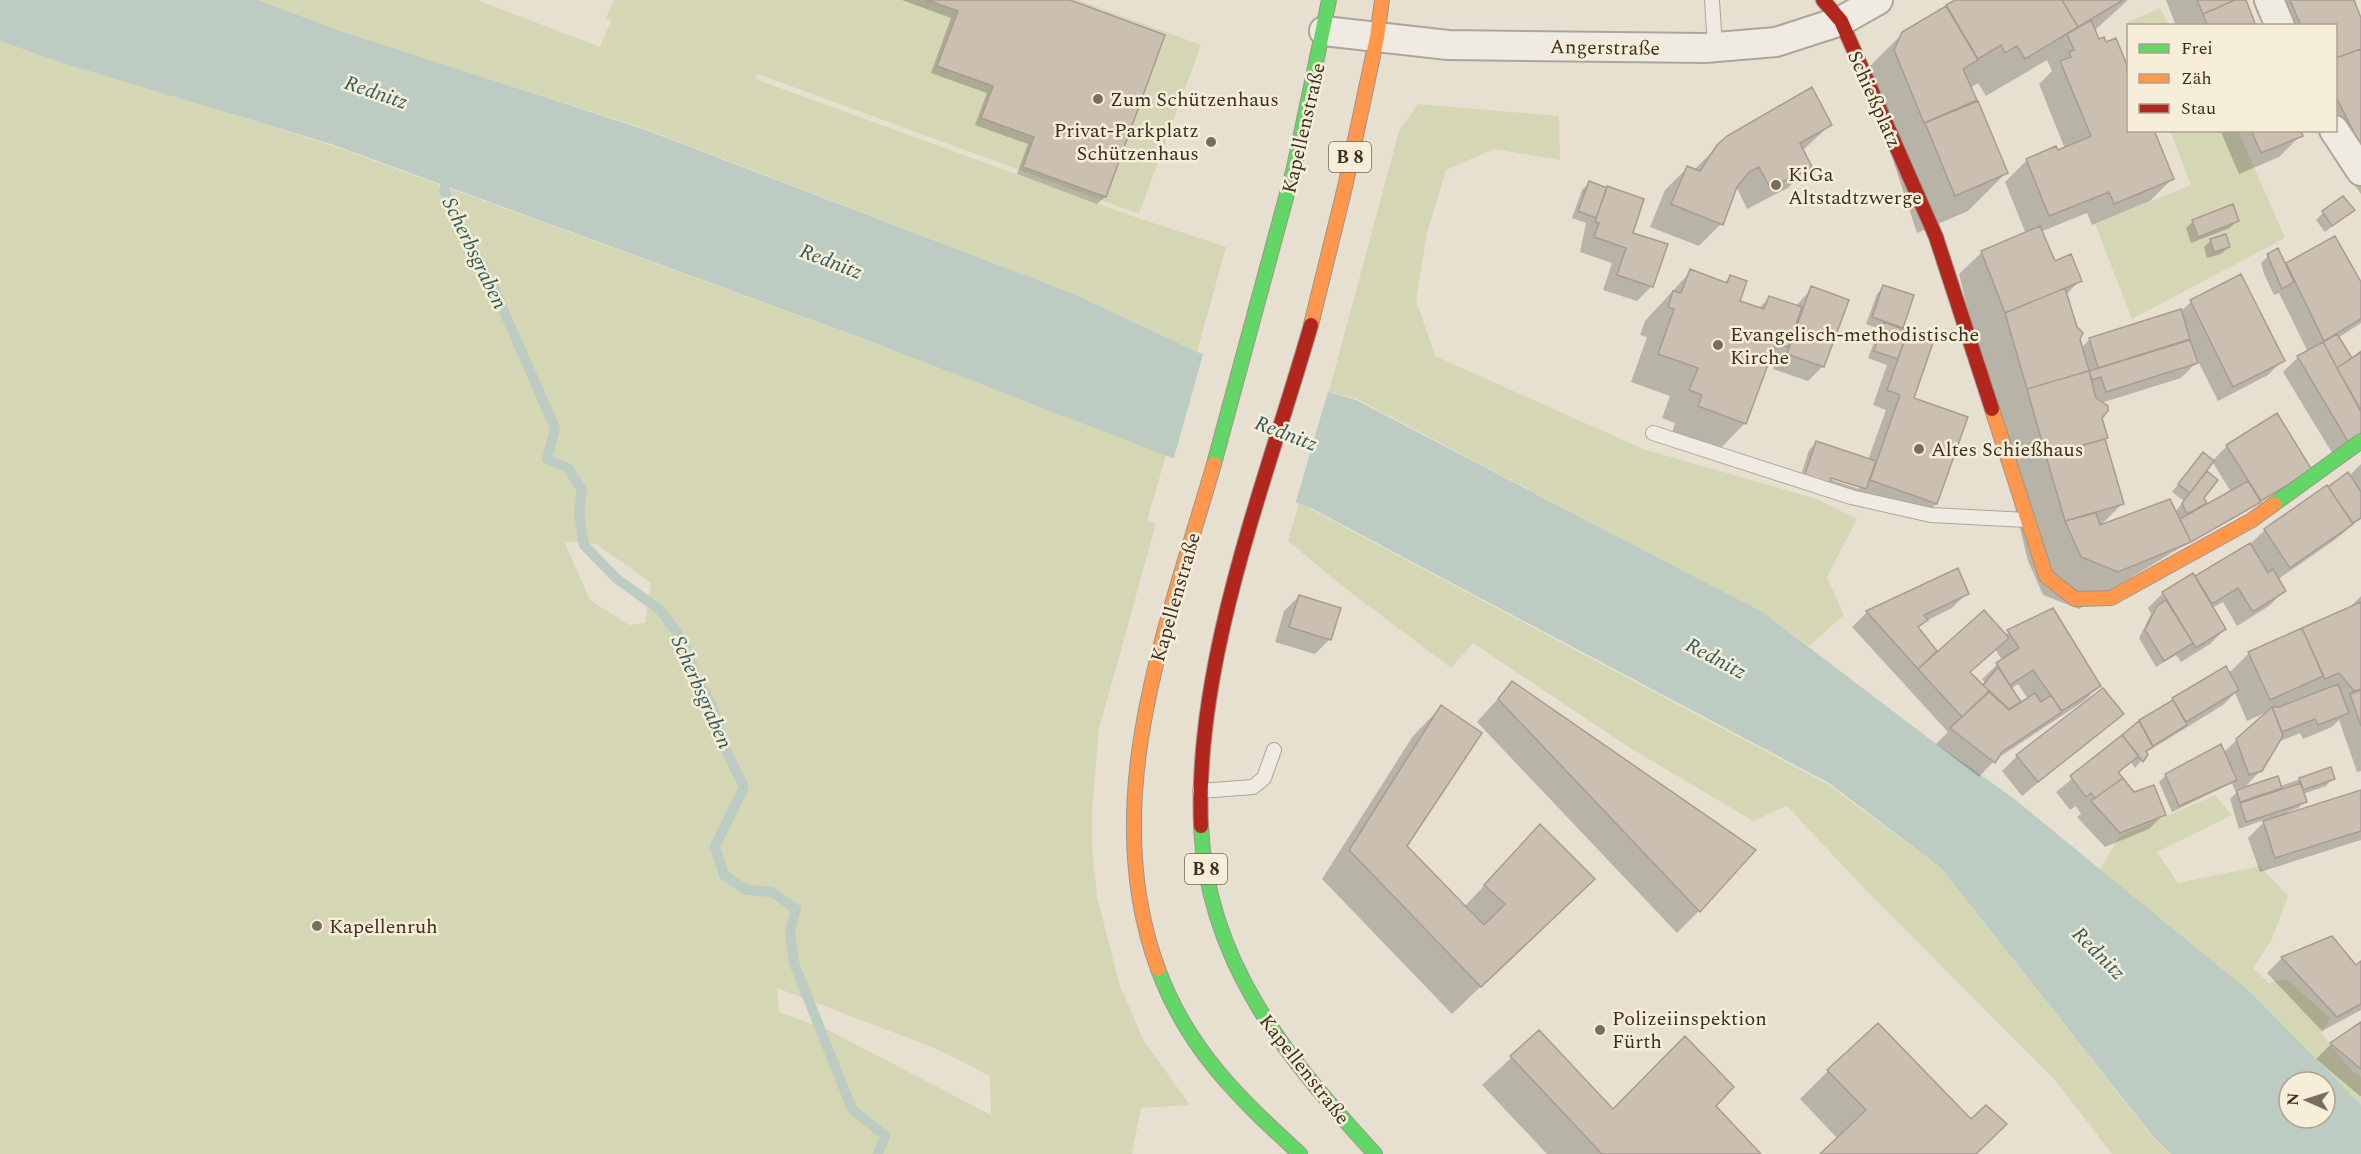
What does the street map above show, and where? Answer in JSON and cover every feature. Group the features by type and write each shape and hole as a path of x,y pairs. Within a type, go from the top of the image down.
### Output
{"main road":[{"name":"Kapellenstraße","path":"1300,1154 1231,1086 1197,1048 1168,991 1152,949 1134,871 1132,794 1136,754 1151,682 1272,261 1307,122 1329,0"},
{"name":"Kapellenstraße","path":"1375,1154 1269,1028 1236,968 1223,936 1203,856 1198,791 1206,697 1247,539 1324,276 1377,37 1382,0"},
{"name":"Schießplatz","path":"1832,11 1936,237 2046,576 2075,599 2111,598 2252,520 2361,441"}],"street":[{"name":"Angerstraße","path":"1324,32 1448,45 1714,47 1776,42 1832,11 1878,0"},
{"path":"2269,0 2279,24"},
{"path":"2335,132 2361,171"}],"lane":[{"path":"1712,0 1714,47"},
{"path":"1653,433 1851,498 1931,515 2027,520"},
{"path":"1198,791 1253,787 1264,777 1274,750"}],"green space":[{"path":"255,0 477,0 600,47 611,21 606,18 614,0 1078,0 1201,45 1139,214 758,74 755,79 1126,214 1226,247 1197,352 1074,294 646,129 343,33"},
{"path":"2160,8 2168,24 2129,24 2128,22"},
{"path":"0,41 330,145 863,339 1166,455 1147,521 1156,524 1099,729 1092,810 1092,847 1097,897 1120,986 1144,1041 1190,1105 1141,1108 1132,1154 0,1154","holes":["564,541 596,544 651,583 645,623 629,625 590,600","777,988 937,1049 990,1076 991,1115 830,1031 779,1012"]},
{"path":"1418,104 1559,116 1560,160 1494,149 1446,170 1427,233 1416,300 1435,356 1643,449 1817,499 1857,519 1827,577 1844,615 1809,646 1763,613 1357,399 1329,391 1399,131"},
{"path":"2170,132 2238,132 2285,238 2132,319 2095,224 2191,185"},
{"path":"1299,503 1827,784 1941,868 2150,1134 2170,1154 2112,1154 2056,1081 1861,885 1787,806 1753,821 1627,746 1473,643 1451,668 1350,592 1288,541"},
{"path":"2215,795 2232,815 2157,852 2178,883 2260,866 2288,896 2271,941 2253,968 2269,983 2286,979 2330,1018 2321,1033 2352,1071 2361,1077 2361,1106 2337,1084 2337,1070 2321,1070 2100,869 2119,837"}],"water":[{"name":"Rednitz","path":"0,0 257,0 343,32 646,130 1074,294 1197,352 1356,400 1764,613 1927,737 2012,797 2250,992 2327,1070 2277,1070 2277,1130 2337,1130 2337,1081 2361,1105 2361,1154 2171,1154 2151,1134 1941,868 1829,783 1311,508 1175,459 864,339 331,144 66,64 0,41"}],"pier":[{"path":"1204,351 1329,388 1295,505 1173,461"}],"building":[{"path":"927,0 1070,0 1165,35 1106,197 1023,167 1034,137 981,118 993,86 937,66 958,11"},
{"path":"1955,0 2062,0 2078,27 2025,59 2017,46 2005,53 2001,45 1978,59 1946,5"},
{"path":"2062,0 2123,0 2078,27"},
{"path":"2197,0 2235,0 2203,14"},
{"path":"2235,0 2246,0 2255,24 2207,24 2203,14"},
{"path":"2290,0 2354,0 2361,18 2361,49 2337,58 2337,24 2300,24"},
{"path":"1946,6 1978,60 1963,69 1977,100 1924,123 1894,50 1902,32"},
{"path":"2091,20 2099,39 2104,37 2106,42 2116,38 2127,66 2127,132 2155,132 2174,179 2114,204 2109,192 2049,216 2026,159 2056,146 2058,150 2091,136 2060,61 2071,57 2069,52 2074,50 2067,34"},
{"path":"2361,49 2361,146 2337,99 2337,58"},
{"path":"1812,87 1832,125 1800,143 1812,167 1770,188 1759,167 1749,172 1737,187 1723,225 1671,204 1687,166 1700,171 1717,145 1727,136"},
{"path":"1978,101 2008,173 1955,196 1925,123"},
{"path":"2252,132 2302,132 2303,136 2261,153"},
{"path":"1589,181 1607,188 1596,218 1578,211"},
{"path":"1607,186 1644,199 1633,233 1668,244 1653,287 1617,275 1626,248 1594,237 1599,223 1595,222"},
{"path":"2343,196 2355,210 2332,226 2322,211"},
{"path":"2233,204 2239,221 2198,237 2192,220"},
{"path":"2040,226 2055,261 2071,254 2082,281 2005,313 1981,251"},
{"path":"2226,234 2230,247 2214,252 2210,239"},
{"path":"2335,236 2361,282 2361,319 2324,341 2286,263"},
{"path":"2278,248 2294,282 2282,289 2267,254"},
{"name":"Evangelisch-methodistische Kirche","path":"1690,269 1727,283 1730,275 1747,281 1740,301 1764,309 1769,296 1802,307 1788,347 1776,343 1746,424 1698,406 1702,395 1689,390 1698,368 1658,354 1674,309 1668,307 1673,291 1681,293"},
{"path":"2241,274 2285,361 2233,387 2190,300"},
{"path":"1883,285 1914,295 1903,328 1872,317"},
{"path":"1811,286 1849,300 1824,367 1787,354"},
{"path":"2065,288 2077,327 2083,333 2080,339 2089,371 2027,389 2005,313"},
{"path":"2181,309 2190,339 2098,368 2089,338"},
{"path":"1884,322 1907,331 1898,359 1874,351"},
{"name":"Altes Schießhaus","path":"1908,331 1934,340 1914,398 1968,417 1937,504 1870,480 1900,395 1887,390"},
{"path":"2337,334 2352,358 2337,368 2323,342"},
{"path":"2190,340 2198,363 2106,392 2101,377 2092,380 2089,371"},
{"path":"2323,342 2361,412 2361,433 2349,443 2297,356"},
{"path":"2361,352 2361,410 2337,368"},
{"path":"2089,371 2096,398 2108,406 2108,411 2102,418 2108,438 2046,456 2027,389"},
{"path":"2277,413 2312,470 2261,501 2226,445"},
{"path":"2105,439 2124,504 2065,521 2046,456"},
{"path":"1816,441 1876,461 1866,489 1831,478 1829,485 1804,477"},
{"path":"2203,452 2214,461 2190,493 2178,484"},
{"path":"2207,471 2218,480 2204,498 2207,503 2187,514 2182,503"},
{"path":"2348,472 2361,492 2361,518 2353,523 2328,487"},
{"path":"2248,481 2261,502 2191,542 2180,519"},
{"path":"2327,485 2353,524 2290,568 2264,529"},
{"path":"2170,499 2191,542 2118,572 2081,557 2065,521 2096,513 2100,525"},
{"path":"2250,543 2268,573 2273,569 2286,591 2253,612 2238,588 2212,604 2195,576"},
{"path":"1958,568 1969,594 1924,615 1928,620 1918,627 1937,651 1918,669 1866,611"},
{"path":"2193,573 2226,629 2196,648 2162,592"},
{"path":"1299,595 1341,608 1331,640 1289,627"},
{"path":"2166,600 2193,643 2164,661 2145,630 2157,606"},
{"path":"2361,602 2361,689 2354,691 2339,673 2325,679 2302,628"},
{"path":"2053,608 2101,686 2062,711 2033,670 2010,685 1996,663 2019,648 2007,630"},
{"path":"1984,610 2009,638 1970,672 1989,691 1962,717 1918,669"},
{"path":"2302,628 2323,676 2270,700 2248,652"},
{"path":"2226,666 2239,690 2186,722 2172,698"},
{"path":"1998,667 2021,702 2009,709 1983,685"},
{"path":"1512,681 1756,850 1700,912 1498,699"},
{"path":"2338,684 2349,713 2318,725 2315,719 2282,732 2272,707 2279,707"},
{"path":"2103,688 2124,714 2038,782 2016,755"},
{"path":"2361,690 2361,726 2350,694"},
{"path":"1989,692 2009,710 2035,693 2041,702 2051,695 2062,712 2002,752 1995,763 1950,728"},
{"path":"2173,700 2187,725 2153,746 2139,720"},
{"path":"1441,705 1482,733 1407,846 1484,925 1505,904 1484,885 1540,824 1595,879 1481,987 1349,850"},
{"path":"2272,707 2283,736 2262,771 2249,775 2236,739"},
{"path":"2139,721 2153,747 2146,751 2148,755 2143,762 2122,735"},
{"path":"2122,735 2139,756 2118,772 2123,778 2095,798 2091,793 2086,797 2070,776"},
{"path":"2221,744 2237,780 2179,806 2165,774"},
{"path":"2331,767 2335,779 2303,790 2299,778"},
{"path":"2278,776 2282,788 2240,802 2236,790"},
{"path":"2123,778 2134,792 2154,785 2166,815 2120,833 2091,801"},
{"path":"2301,783 2307,802 2246,822 2240,803"},
{"path":"2361,790 2361,831 2275,858 2263,821"},
{"path":"2332,936 2356,965 2361,961 2361,1004 2337,1017 2281,957"},
{"path":"2361,1022 2361,1069 2330,1043"},
{"path":"1878,1023 1971,1119 1986,1105 2007,1124 1976,1154 1820,1154 1866,1110 1827,1070"},
{"path":"1539,1030 1613,1109 1685,1036 1734,1087 1716,1106 1761,1154 1602,1154 1510,1056"}],"waterway":[{"name":"Scherbsgraben","path":"449,173 444,191 495,291 555,428 547,459 568,468 582,490 579,513 584,545 616,578 660,610 683,641 696,677 714,710 723,744 744,787 715,846 724,875 746,890 772,892 796,909 790,931 794,963 852,1109 885,1136 878,1154"}],"traffic: fast":[{"path":"1214,464 1294,168 1329,0"},
{"path":"2274,504 2361,441"},
{"path":"1201,826 1207,875 1218,922 1235,965 1257,1005 1283,1044 1312,1082 1375,1154"},
{"path":"1158,969 1170,998 1200,1048 1236,1092 1300,1154"}],"traffic: slow":[{"path":"1311,325 1345,187 1377,37 1382,0"},
{"path":"1992,409 2046,576 2075,599 2111,598 2252,520 2274,504"},
{"path":"1158,969 1141,906 1134,842 1136,778 1145,715 1159,651 1214,464"}],"traffic: jam":[{"path":"1823,0 1841,21 1936,237 1992,409"},
{"path":"1201,826 1202,764 1209,700 1221,636 1236,572 1311,325"}],"place":[{"name":"Zum Schützenhaus","path":"1098,99"},
{"name":"Privat-Parkplatz Schützenhaus","path":"1211,142"},
{"name":"KiGa Altstadtzwerge","path":"1776,185"},
{"name":"Evangelisch-methodistische Kirche","path":"1718,345"},
{"name":"Altes Schießhaus","path":"1919,449"},
{"name":"Kapellenruh","path":"317,926"},
{"name":"Polizeiinspektion Fürth","path":"1600,1030"}]}
